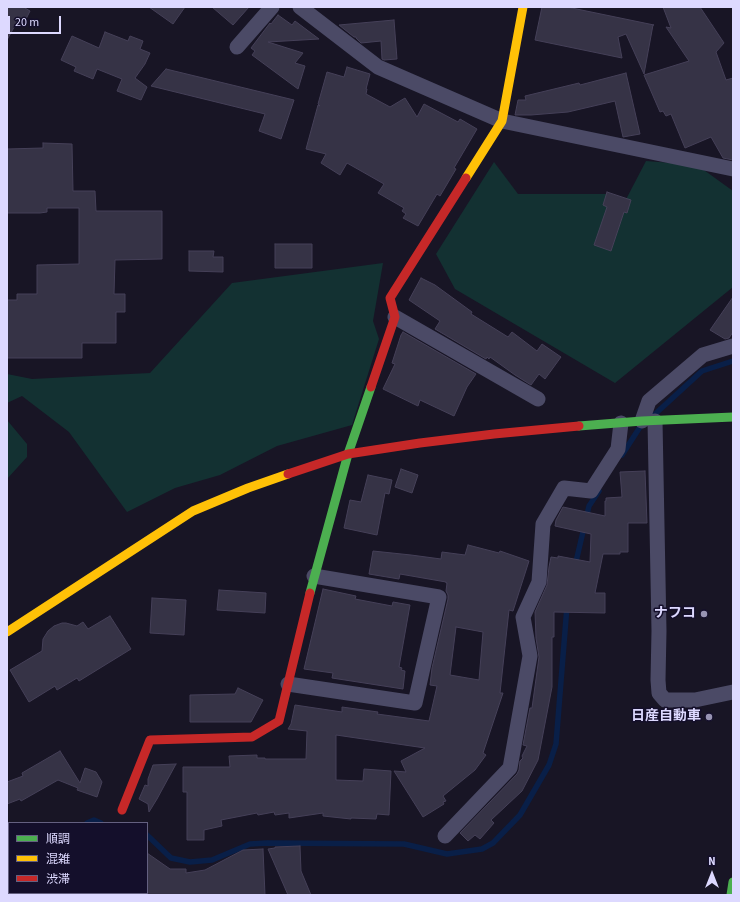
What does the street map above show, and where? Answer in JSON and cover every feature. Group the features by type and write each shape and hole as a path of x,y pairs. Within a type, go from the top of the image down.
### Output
{"main road":[{"path":"122,810 150,740 252,737 279,722 314,576 348,454 396,317 390,298 502,121 523,7"},
{"path":"7,632 193,511 248,488 348,454 494,434 649,421 733,417"},
{"path":"731,895 733,882"}],"street":[{"path":"237,47 272,7"},
{"path":"300,7 378,67 502,121 733,169"},
{"path":"396,317 538,398"},
{"path":"733,346 703,355 649,401 659,631 659,694 665,700 695,700 733,692"},
{"path":"445,836 510,768 530,656 522,617 539,582 543,524 564,488 591,491 618,449 621,423"},
{"path":"288,684 415,703 439,597 314,576"}],"green space":[{"path":"646,161 697,165 733,191 733,287 615,383 455,289 436,254 494,162 518,194 607,194 621,209"},
{"path":"383,263 373,321 379,339 352,425 277,446 220,475 175,488 127,512 69,432 22,396 7,403 7,374 32,379 150,373 232,283"},
{"path":"7,420 27,444 27,457 7,479"}],"building":[{"path":"7,7 25,7 30,11 24,23 18,20 7,40"},
{"path":"149,7 185,7 173,24"},
{"path":"212,7 249,7 233,25"},
{"path":"542,7 567,7 654,25 644,74 626,34 618,37 622,58 535,40"},
{"path":"663,7 700,7 724,43 716,52 726,80 733,78 733,160 723,158 711,137 685,148 671,114 666,116 663,111 660,112 644,75 689,61 666,27 671,28"},
{"path":"278,15 292,25 295,21 319,39 268,42 303,53 295,63 305,66 298,89 252,55 255,51 251,48"},
{"path":"394,20 397,59 382,59 381,41 361,43 356,37 339,25"},
{"path":"105,32 128,41 130,36 143,41 140,49 150,53 145,64 135,78 147,87 141,100 117,91 122,79 97,69 93,79 74,71 76,67 61,60 72,36 99,48"},
{"path":"347,67 370,74 366,94 390,107 405,98 417,117 424,104 458,122 460,119 477,129 454,168 456,169 440,196 437,194 418,226 403,218 406,214 402,211 404,208 378,193 384,184 347,163 340,175 321,163 326,154 306,149 318,105 320,106 318,104 327,72 344,77"},
{"path":"166,69 294,100 281,139 259,131 265,114 151,86"},
{"path":"626,73 640,134 623,137 615,101 568,112 515,115 518,100 526,100 525,96 579,83 580,85"},
{"path":"43,143 72,144 73,191 95,191 96,211 162,211 162,259 115,260 114,294 125,294 125,312 116,312 116,343 82,343 82,358 7,358 7,300 17,300 17,294 37,294 37,265 79,264 79,208 47,208 47,212 40,213 7,213 7,149 43,148"},
{"path":"607,192 631,200 627,213 624,212 611,251 594,245 607,207 603,205"},
{"path":"275,244 312,244 312,268 275,268"},
{"path":"189,251 214,251 213,257 223,257 223,272 189,271"},
{"path":"421,278 435,285 472,312 471,314 508,337 512,332 537,351 542,344 561,357 545,379 539,374 531,385 490,357 489,359 487,357 486,359 435,329 440,321 409,300"},
{"path":"733,297 733,332 729,338 725,339 710,330"},
{"path":"403,332 476,374 467,387 454,416 420,400 418,406 383,389 395,364 392,363"},
{"path":"401,469 418,475 412,493 395,487"},
{"path":"645,471 647,523 628,523 628,552 620,552 620,554 603,554 595,593 605,593 605,613 554,612 554,637 552,637 552,687 538,760 522,791 491,820 494,823 480,839 475,835 468,841 460,833 517,774 520,761 523,758 522,756 527,746 523,745 530,708 532,708 539,657 536,638 535,612 547,585 551,557 558,558 558,556 590,562 591,534 555,526 556,520 563,507 605,516 606,498 622,497 620,472"},
{"path":"368,475 392,480 389,494 385,493 377,535 344,528 350,500 361,502"},
{"path":"468,545 499,553 500,551 529,561 513,611 509,610 500,693 503,693 483,753 486,755 475,770 443,796 446,801 443,802 444,804 423,817 394,771 406,772 401,761 425,748 336,735 336,780 363,781 364,769 391,771 389,815 377,814 376,819 351,819 323,816 323,813 289,818 289,813 275,815 274,812 258,815 257,813 221,820 222,826 204,830 204,840 187,840 187,792 183,792 183,767 230,767 229,756 257,755 257,758 265,759 306,759 307,731 288,729 291,724 295,705 342,712 342,707 378,712 377,714 429,721 437,686 430,685 432,668 448,599 446,591 447,583 400,574 399,579 369,574 373,551 441,559 442,552 465,555","holes":["456,627 483,632 479,680 450,675"]},
{"path":"323,589 356,596 355,599 392,606 393,602 410,605 399,667 402,668 401,670 405,671 403,689 332,678 333,673 304,669"},
{"path":"219,590 266,593 265,613 217,610"},
{"path":"152,598 186,600 184,635 150,633"},
{"path":"110,616 131,649 79,681 77,678 57,690 55,686 29,702 10,670 42,651 43,639 48,631 54,626 66,623 77,626 83,622 88,629"},
{"path":"238,688 263,700 251,722 190,722 190,695 235,694"},
{"path":"60,751 80,783 85,768 96,772 102,782 97,797 77,790 78,788 58,780 21,801 20,799 7,804 7,782 23,776 22,773"},
{"path":"176,764 149,812 148,804 139,799 145,785 148,786 148,779 153,765"},
{"path":"300,846 301,871 311,895 288,895 268,849 275,847"},
{"path":"263,849 265,895 147,895 148,854 170,869 186,869 186,873 205,870 243,850"}],"waterway":[{"path":"654,415 702,371 733,361"},
{"path":"622,455 640,427"},
{"path":"575,566 589,506 599,491"},
{"path":"148,836 171,858 190,862 212,860 250,844 404,844 447,854 482,849 493,843 520,815 549,765 556,744 567,606"},
{"path":"89,822 94,820 99,822"}],"traffic: fast":[{"path":"310,593 348,454 371,387"},
{"path":"579,426 642,421 733,417"},
{"path":"731,895 733,882"}],"traffic: slow":[{"path":"466,178 502,121 523,7"},
{"path":"7,632 193,511 248,488 288,474"}],"traffic: jam":[{"path":"371,387 395,317 390,298 466,178"},
{"path":"288,474 348,454 494,434 579,426"},
{"path":"122,810 150,740 252,737 279,721 310,593"}],"place":[{"name":"ナフコ","path":"704,614"},
{"name":"日産自動車","path":"709,717"}]}
